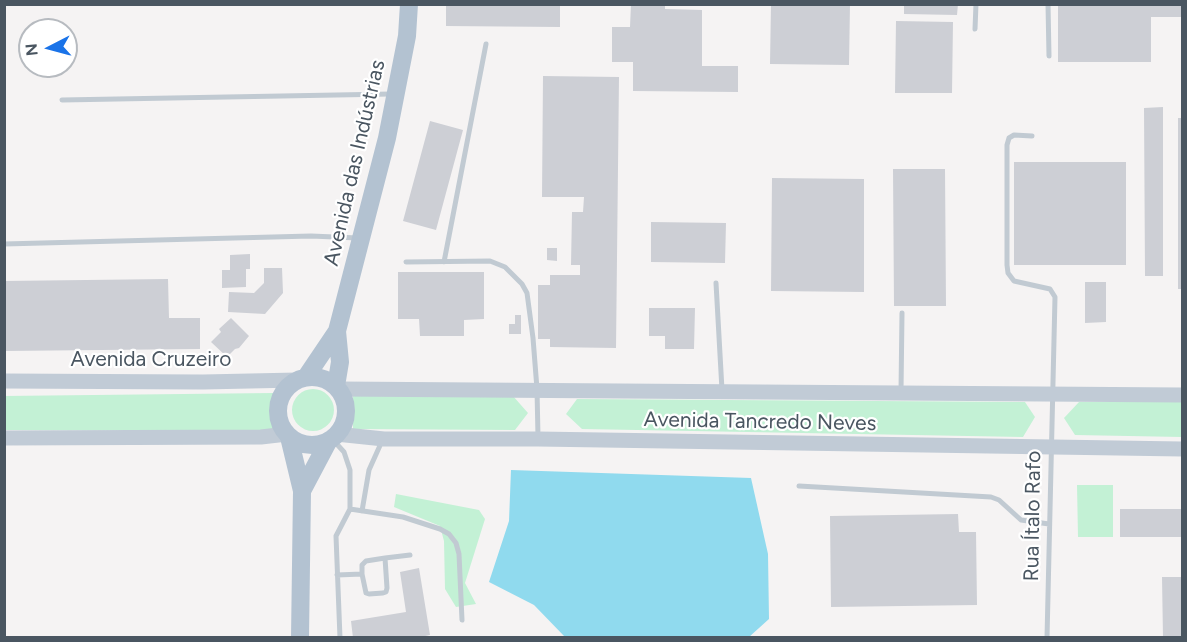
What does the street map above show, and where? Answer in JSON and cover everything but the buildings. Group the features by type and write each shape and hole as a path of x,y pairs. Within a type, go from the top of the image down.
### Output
{"main road":[{"name":"Avenida das Indústrias","path":"337,331 363,238 396,94 407,36 409,4"},
{"path":"300,638 302,491 288,435 278,417 278,406 281,395 288,386 301,378 337,331"},
{"path":"302,491 345,417 346,408 338,387 337,331"},
{"path":"301,378 324,379 338,387"},
{"name":"Avenida Cruzeiro","path":"4,381 203,382 301,378"},
{"name":"Avenida Tancredo Neves","path":"338,387 1182,395"},
{"path":"4,438 288,435 308,445 319,444 332,438"},
{"name":"Avenida Tancredo Neves","path":"332,438 1182,449"}],"lane":[{"path":"975,29 976,4"},
{"path":"1048,4 1049,56"},
{"path":"444,262 486,44"},
{"path":"62,100 396,94"},
{"name":"Rua Ítalo Rafo","path":"1032,135 1014,135 1009,138 1007,145 1007,265 1008,273 1014,281 1050,289 1055,297 1047,638"},
{"path":"4,244 311,236 363,238"},
{"path":"406,262 497,263 522,284 527,293 537,389 538,439"},
{"path":"716,283 722,391"},
{"path":"901,393 902,313"},
{"path":"332,438 344,452 350,470 350,509 336,536 340,638"},
{"path":"362,511 369,470 384,439"},
{"path":"800,486 991,497 999,500 1025,522 1049,524"},
{"path":"350,509 403,517 449,534 456,543 459,554 462,620"},
{"path":"385,558 386,592 369,594 366,592 362,574 362,565 366,561 385,558 410,555"},
{"path":"337,575 362,574"}],"green space":[{"path":"313,389 328,395 334,410 328,425 313,431 298,425 292,410 298,395"},
{"path":"273,393 273,431 5,430 4,396"},
{"path":"353,394 513,396 528,413 515,430 353,429"},
{"path":"577,399 1025,402 1035,417 1023,437 582,429 566,414"},
{"path":"1079,402 1182,402 1182,437 1075,435 1064,418"},
{"path":"1077,485 1113,485 1113,537 1078,537"},
{"path":"396,494 479,510 485,519 465,583 476,604 456,607 445,589 444,541 440,526 394,507"}],"water":[{"path":"511,470 751,478 768,554 769,619 749,637 565,637 534,605 489,582 509,521"}]}
